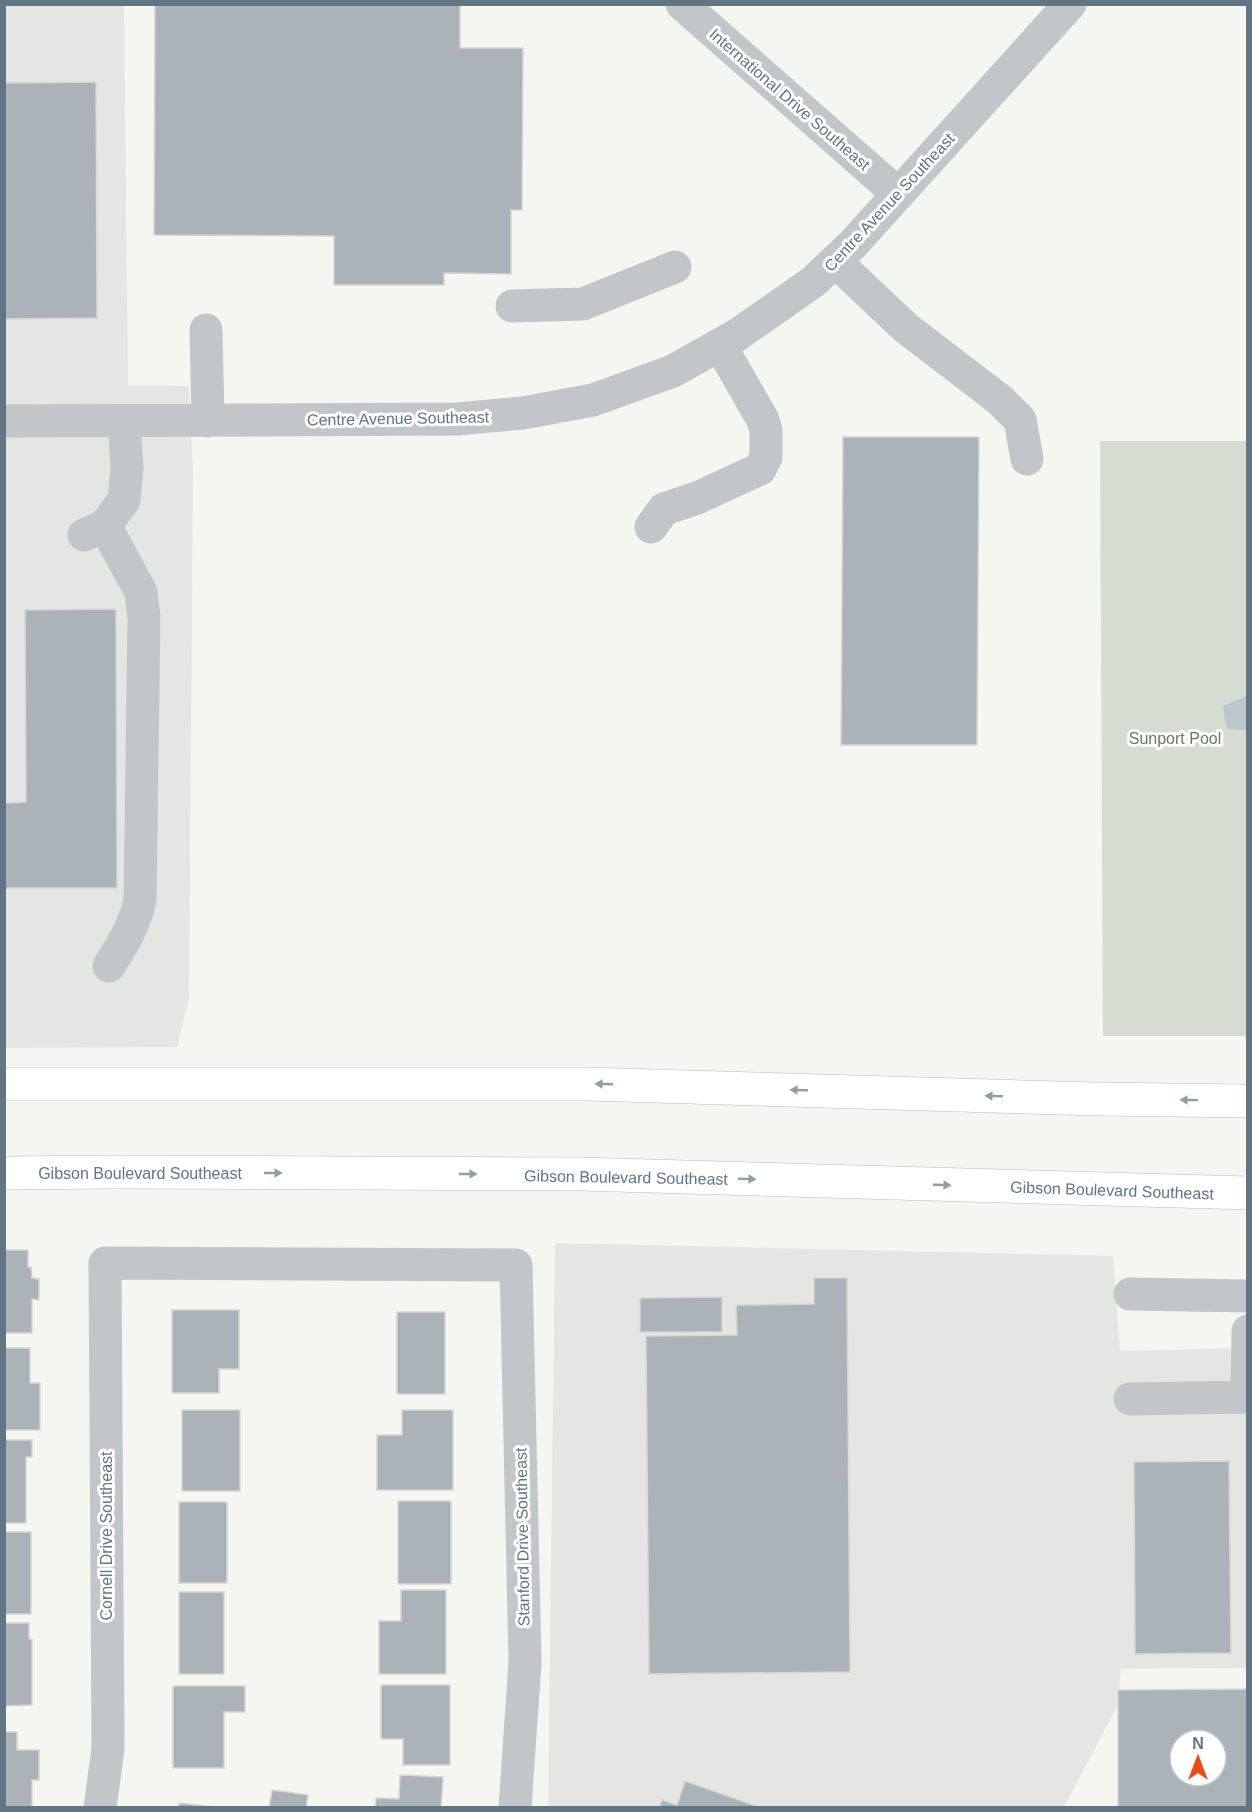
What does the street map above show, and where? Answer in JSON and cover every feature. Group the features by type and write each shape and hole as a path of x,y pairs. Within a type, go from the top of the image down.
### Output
{"main road":[{"path":"4,1084 588,1083 1084,1099 1248,1101"},
{"name":"Gibson Boulevard Southeast","path":"4,1173 580,1174 1248,1193"}],"street":[{"name":"International Drive Southeast","path":"682,4 898,194"},
{"name":"Centre Avenue Southeast","path":"4,421 457,419 523,413 593,400 673,371 737,335 813,282 898,194 1070,4"},
{"path":"835,261 906,328 1000,400 1020,420 1027,459"},
{"path":"512,306 583,304 675,267"},
{"path":"206,330 208,421"},
{"path":"651,527 664,509 697,498 758,484 766,457 766,431 763,420 720,345"},
{"path":"109,966 130,930 137,915 140,900 144,618 141,592 94,530 124,500 127,468 124,421"},
{"name":"Stanford Drive Southeast","path":"105,1263 516,1266 525,1662 515,1808"},
{"name":"Cornell Drive Southeast","path":"100,1808 108,1749 105,1263"},
{"path":"1130,1294 1248,1296"},
{"path":"1130,1399 1247,1397 1248,1331"}],"shaded area":[{"path":"4,5 124,5 128,385 189,386 193,473 189,998 177,1047 5,1048"},
{"path":"1247,696 1247,730 1227,729 1223,706"},
{"path":"555,1243 1113,1256 1120,1351 1247,1348 1247,1668 1121,1669 1117,1707 1064,1807 548,1808"}],"green space":[{"name":"Sunport Pool","path":"1100,441 1247,441 1247,1036 1103,1036"}],"building":[{"path":"155,4 460,4 460,48 523,48 522,210 511,210 511,274 444,273 444,285 334,285 334,236 154,235"},
{"path":"96,82 97,318 5,319 4,83"},
{"path":"843,437 979,437 977,745 841,745"},
{"path":"116,609 117,888 4,888 4,803 26,802 25,610"},
{"path":"4,1250 28,1250 28,1267 31,1267 32,1278 39,1279 39,1300 32,1299 32,1333 4,1333"},
{"path":"814,1278 847,1278 850,1672 649,1674 646,1336 737,1335 736,1305 814,1304"},
{"path":"722,1297 722,1332 640,1332 640,1298"},
{"path":"172,1310 239,1310 239,1369 219,1369 219,1393 172,1393"},
{"path":"397,1312 445,1312 445,1394 397,1394"},
{"path":"4,1348 30,1348 30,1383 40,1383 40,1430 4,1430"},
{"path":"182,1410 240,1410 240,1491 182,1491"},
{"path":"402,1410 453,1410 453,1490 377,1490 377,1435 402,1435"},
{"path":"4,1440 32,1440 32,1457 26,1457 26,1523 4,1523"},
{"path":"1229,1461 1231,1653 1135,1654 1134,1462"},
{"path":"398,1501 451,1501 451,1584 398,1584"},
{"path":"179,1502 227,1502 227,1583 179,1583"},
{"path":"4,1532 31,1532 31,1614 4,1614"},
{"path":"401,1590 446,1590 446,1674 379,1674 379,1621 401,1621"},
{"path":"179,1592 224,1592 224,1674 179,1674"},
{"path":"4,1623 29,1623 29,1639 32,1639 32,1705 4,1706"},
{"path":"381,1685 450,1685 450,1765 403,1765 403,1739 381,1739"},
{"path":"173,1686 245,1686 245,1712 224,1712 224,1768 173,1768"},
{"path":"1248,1689 1248,1808 1118,1808 1118,1690"},
{"path":"4,1732 17,1732 17,1750 39,1750 39,1780 32,1780 32,1808 4,1808"},
{"path":"400,1775 443,1777 441,1808 375,1808 376,1798 399,1799"},
{"path":"685,1781 762,1808 659,1808 662,1800 677,1805"},
{"path":"272,1790 308,1795 306,1808 269,1808"},
{"path":"179,1803 223,1808 179,1808"}]}
